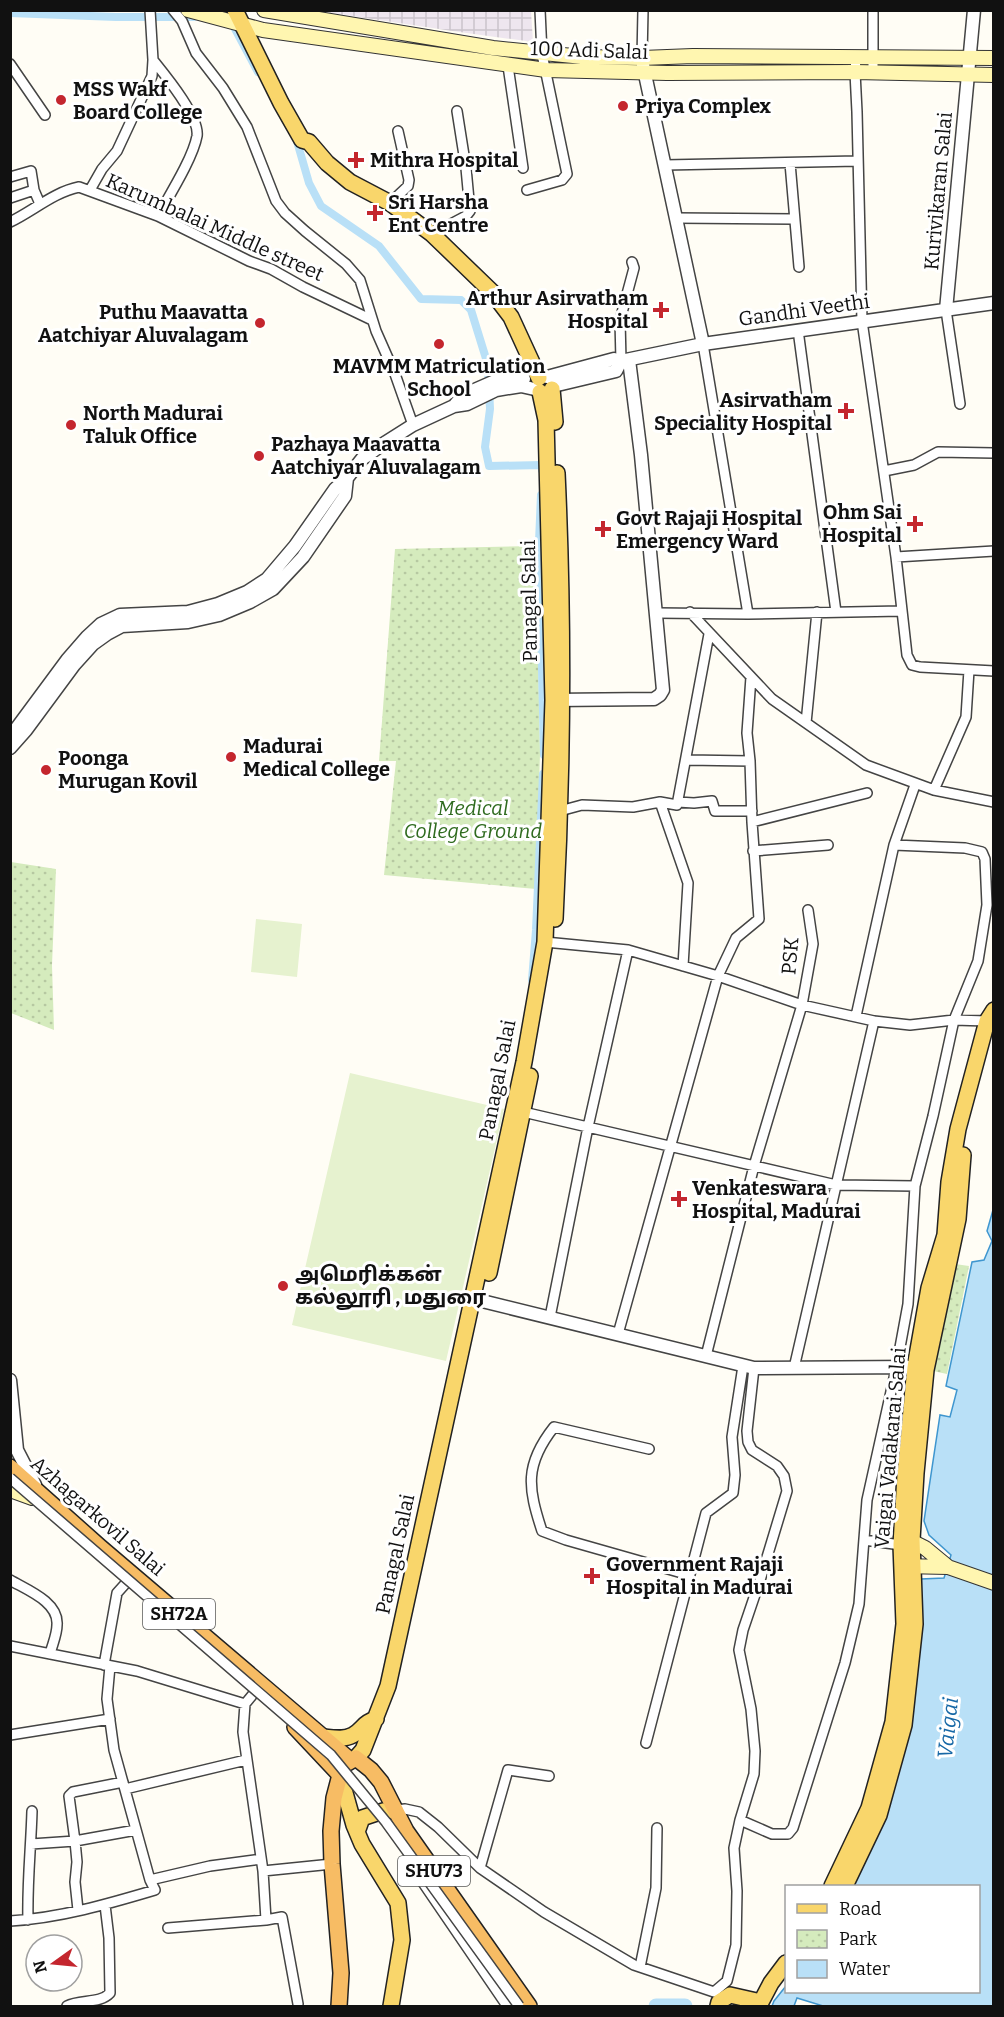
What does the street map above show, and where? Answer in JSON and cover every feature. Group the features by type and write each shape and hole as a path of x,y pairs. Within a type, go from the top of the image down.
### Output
{"highway":[{"name":"Azhagarkovil Salai","path":"10,1467 38,1498 250,1699 292,1724 340,1775"},
{"name":"Azhagarkovil Salai","path":"10,1479 100,1547 353,1759"},
{"path":"339,2007 341,1973 331,1831 334,1798 340,1775 344,1765 353,1759"},
{"name":"SHU73","path":"353,1759 371,1770 381,1782 406,1831 529,2007"}],"main road":[{"name":"100 Adi Salai","path":"264,10 542,54 642,58 693,56 856,65"},
{"name":"100 Adi Salai","path":"186,13 244,18 508,66 546,70 645,72 874,65 993,58"},
{"name":"Panagal Salai","path":"244,18 302,140 309,142 345,179 390,203 432,234 492,292 511,317 544,385 558,700 549,943 482,1301"},
{"name":"100 Adi Salai","path":"874,65 969,75 993,75"},
{"name":"Vaigai Vadakarai Salai","path":"846,1885 879,1815 904,1725 915,1624 905,1475 921,1369 929,1288 945,1235 949,1182 958,1129 991,1021"},
{"name":"Panagal Salai","path":"353,1759 363,1750 388,1686 519,1111"},
{"path":"10,1490 38,1498"},
{"path":"910,1543 948,1567 993,1583"},
{"name":"Vaigai Vadakarai Salai","path":"833,1885 869,1808 893,1722 911,1567"},
{"path":"911,1567 948,1567"},
{"path":"324,1737 339,1739 354,1735 367,1721 376,1719"},
{"path":"340,1775 357,1832 375,1868 390,1887 398,1903 402,1940 391,2007"},
{"path":"357,1832 362,1818 383,1811 395,1810"},
{"path":"761,2002 785,1964"},
{"path":"720,1999 761,2002 777,1989 785,1978"}],"street":[{"path":"90,190 102,169 117,151 152,76 150,10"},
{"path":"527,190 562,180 567,174 542,54 540,10"},
{"path":"643,10 642,58 703,344 748,614"},
{"path":"873,10 874,65"},
{"name":"Kurivikaran Salai","path":"946,310 974,10"},
{"path":"186,13 196,53 224,87 247,127 276,201 285,213 346,264 360,280 372,320 413,425"},
{"path":"153,60 169,79 195,122 197,136 185,165 158,216"},
{"path":"10,64 45,115"},
{"path":"856,65 862,321 896,557 907,655 912,665 920,668 993,671"},
{"path":"508,66 523,168"},
{"path":"432,234 470,211 457,111"},
{"path":"390,203 408,186 410,180 398,131"},
{"path":"665,165 857,161"},
{"path":"790,163 799,267"},
{"path":"10,177 31,171 34,190 40,204"},
{"name":"Karumbalai Middle street","path":"10,222 40,204 79,186 158,216 372,320"},
{"path":"10,198 34,190"},
{"path":"676,218 794,219"},
{"path":"558,700 654,699 663,690 641,455 620,320 634,268 632,262"},
{"name":"Gandhi Veethi","path":"10,737 19,728 38,696 87,636 101,624 120,615 188,612 218,604 247,592 267,579 335,489 362,459 413,425 454,406 463,394 496,386 544,385 614,359 625,360 703,344 993,303"},
{"path":"946,310 960,404"},
{"path":"798,330 836,612"},
{"path":"884,471 914,465 938,452 993,453"},
{"path":"10,748 74,665 93,644 107,634 122,626 180,623 219,615 273,589 303,557 345,496 347,478"},
{"path":"896,557 993,551"},
{"path":"657,613 748,614 901,610"},
{"path":"690,612 772,699 866,765 934,790 993,799"},
{"path":"806,723 817,612"},
{"path":"678,802 709,634"},
{"path":"934,790 966,717 969,670"},
{"path":"618,1334 718,976 736,938 759,919 747,733 751,677"},
{"path":"687,759 750,761"},
{"path":"856,1016 894,845 915,784"},
{"path":"752,822 867,794"},
{"path":"555,812 582,806 633,807 660,801 677,805 678,802 712,801 715,811 752,811"},
{"path":"660,801 688,883 683,966"},
{"path":"753,851 828,845"},
{"path":"740,1820 772,1834 788,1834 793,1828 846,1663 859,1604 867,1500 908,1304 915,1186 954,1020 978,961 987,905 985,859 982,852 975,849 894,845"},
{"name":"PSK","path":"706,1356 754,1166 802,1005 813,944 808,910"},
{"path":"549,943 628,950 718,976 802,1005 874,1021 910,1025 954,1020 991,1021"},
{"path":"550,1317 588,1127 628,950"},
{"path":"794,1368 874,1021"},
{"path":"519,1111 836,1185 915,1186"},
{"path":"482,1301 748,1367 921,1369"},
{"path":"646,1743 706,1513 733,1493 735,1475 732,1437 748,1367"},
{"path":"509,2007 411,1863 402,1844 395,1810 405,1809 419,1812 480,1868 544,1912 640,1967 720,1999 727,1981 736,1945 737,1891 734,1848 740,1820 752,1786 755,1751 751,1709 739,1650 743,1630 787,1491 786,1483 777,1466 752,1450 748,1442 748,1367"},
{"path":"10,1380 17,1450 38,1498"},
{"path":"649,1449 554,1427 544,1440 530,1474 531,1489 542,1531 689,1575"},
{"path":"10,1479 331,1755 386,1822 519,2007"},
{"path":"864,1540 910,1543"},
{"path":"10,1580 47,1603 56,1614 57,1624 50,1654"},
{"path":"10,1921 28,1920 105,1905 155,1890 150,1880 114,1750 107,1699 107,1665 117,1593 126,1583"},
{"path":"10,1646 137,1671 250,1699 243,1732 263,1871 266,1920"},
{"path":"10,1735 110,1719"},
{"path":"78,1910 75,1882 77,1862 69,1800 71,1793 124,1786 246,1760"},
{"path":"480,1868 508,1770 549,1776"},
{"path":"28,1920 27,1883 32,1844 32,1811"},
{"path":"640,1967 656,1888 657,1827"},
{"path":"32,1844 75,1841 136,1830"},
{"path":"150,1880 210,1866 261,1859"},
{"path":"263,1871 332,1864"},
{"path":"67,2007 74,2003 92,2003 108,1996 111,1988 110,1938 105,1905"},
{"path":"168,1928 282,1917 298,2004"}],"shaded area":[{"path":"319,11 531,11 533,42 452,31"}],"green space":[{"name":"Medical College Ground","path":"536,546 540,753 536,889 384,875 396,761 379,761 395,549"},
{"path":"11,862 56,869 52,965 54,1030 11,1013"},
{"path":"256,919 302,924 297,977 251,972"},
{"path":"350,1073 504,1109 446,1361 292,1325"},
{"path":"955,1264 969,1266 947,1374 933,1371"}],"water":[{"name":"Vaigai","path":"993,1210 993,2006 823,2006 797,1998 794,2006 772,2006 785,1987 785,1993 980,1993 980,1885 851,1885 921,1579 944,1578 951,1555 929,1535 924,1521 940,1415 950,1417 957,1390 946,1386 972,1262 984,1260 992,1241 987,1231"}],"waterway":[{"path":"10,13 116,17 194,17 196,13"},
{"path":"228,24 233,25 258,72"},
{"path":"296,138 309,183 321,206 379,246 421,299 461,300 471,310 488,365 490,409 485,447 489,466 542,465 542,470"},
{"path":"541,495 539,542 544,755"},
{"path":"532,980 543,774"},
{"path":"656,2006 685,2006"}],"place":[{"name":"MSS Wakf Board College","path":"61,100"},
{"name":"Priya Complex","path":"623,106"},
{"name":"Mithra Hospital","path":"356,160"},
{"name":"Sri Harsha Ent Centre","path":"375,213"},
{"name":"Arthur Asirvatham Hospital","path":"661,310"},
{"name":"Puthu Maavatta Aatchiyar Aluvalagam","path":"260,323"},
{"name":"MAVMM Matriculation School","path":"439,344"},
{"name":"Asirvatham Speciality Hospital","path":"846,411"},
{"name":"North Madurai Taluk Office","path":"71,425"},
{"name":"Pazhaya Maavatta Aatchiyar Aluvalagam","path":"259,456"},
{"name":"Ohm Sai Hospital","path":"915,524"},
{"name":"Govt Rajaji Hospital Emergency Ward","path":"603,529"},
{"name":"Madurai Medical College","path":"231,757"},
{"name":"Poonga Murugan Kovil","path":"46,770"},
{"name":"Venkateswara Hospital, Madurai","path":"679,1199"},
{"name":"அமெரிக்கன் கல்லூரி , மதுரை","path":"283,1286"},
{"name":"Government Rajaji Hospital in Madurai","path":"592,1576"}]}
